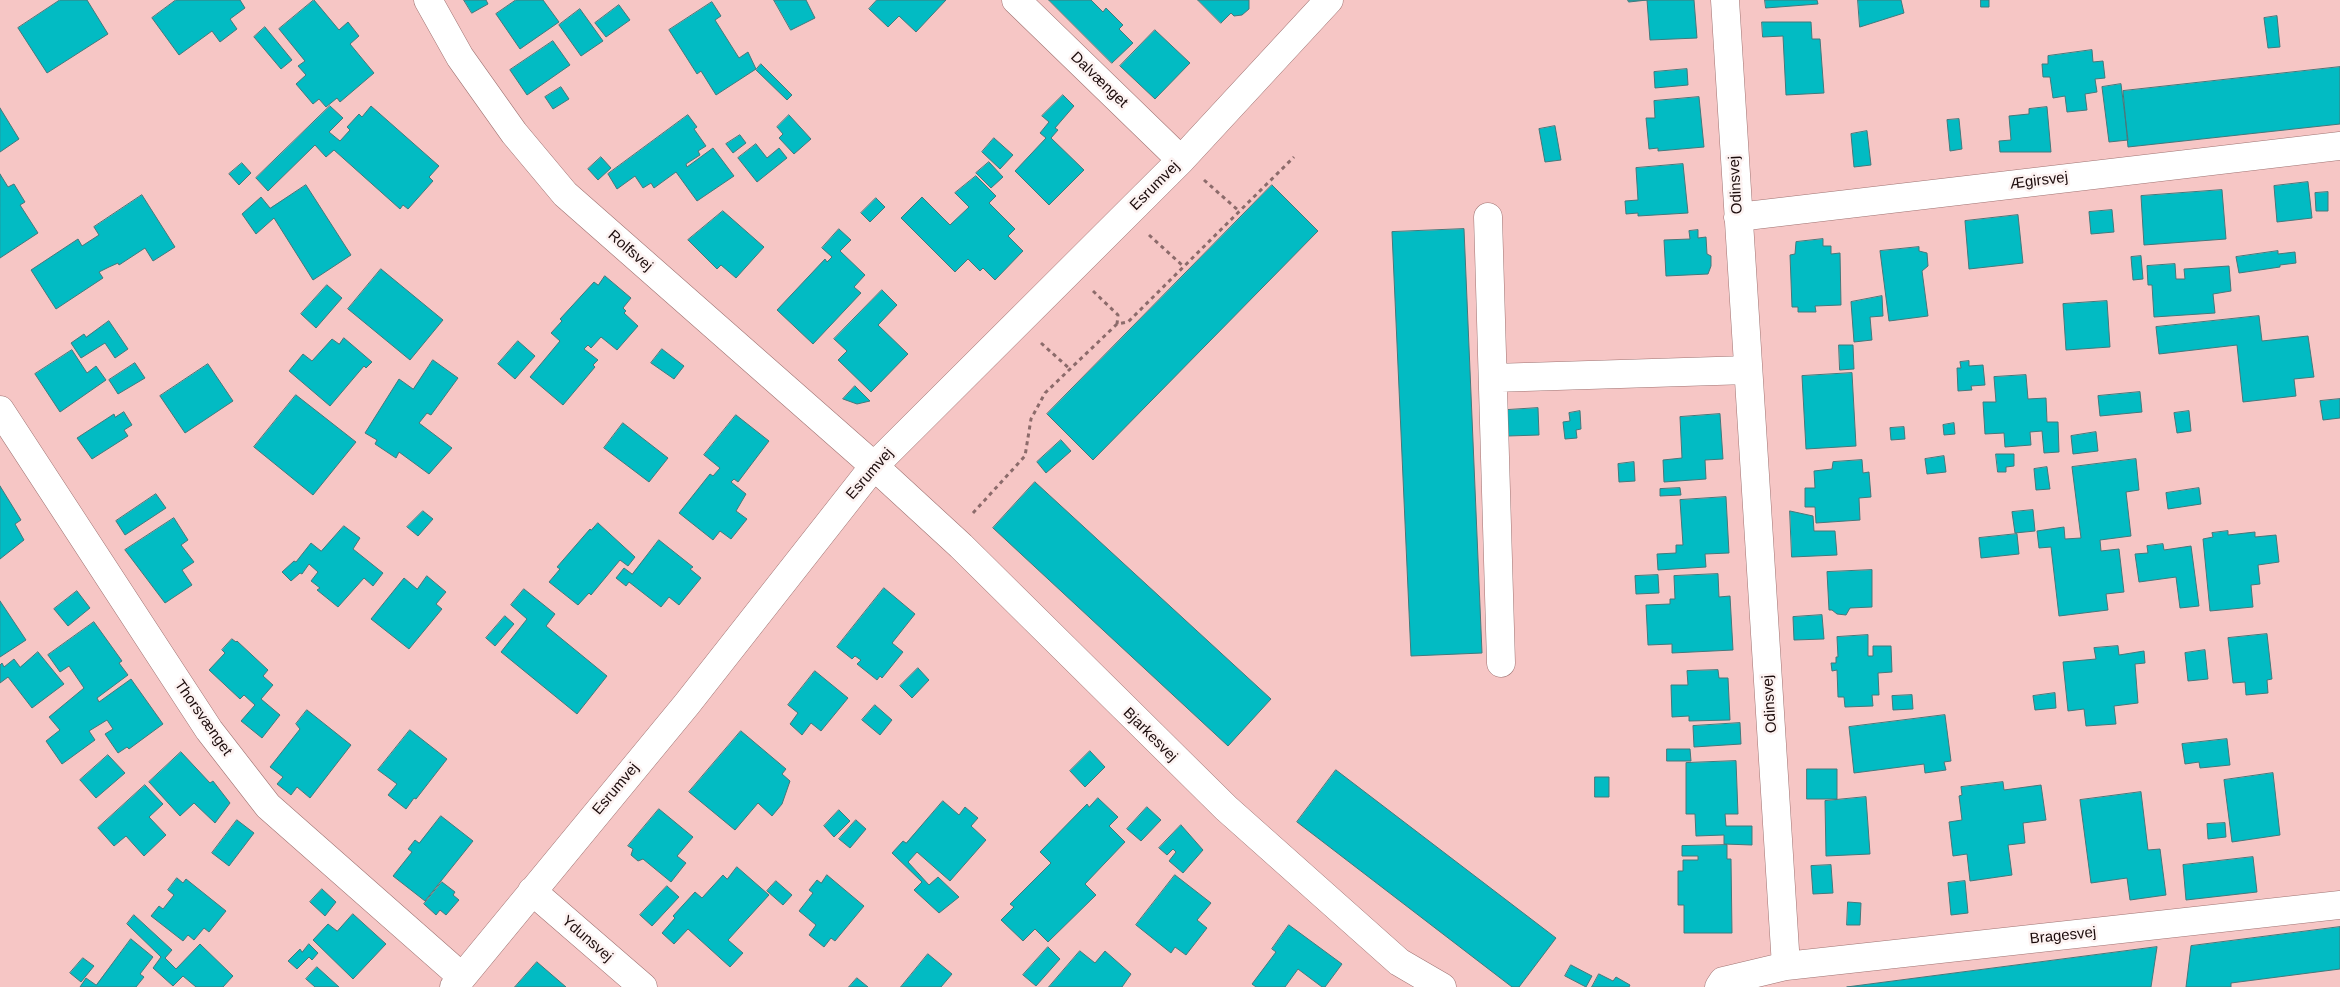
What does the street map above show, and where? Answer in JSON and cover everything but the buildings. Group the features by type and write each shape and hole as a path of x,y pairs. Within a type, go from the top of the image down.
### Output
{"street":[{"name":"Rolfsvej","path":"428,0 460,57 508,125 565,194 874,466"},
{"name":"Dalvænget","path":"1016,0 1181,160"},
{"name":"Esrumvej","path":"458,982 687,704 874,466 1181,160 1329,0"},
{"name":"Odinsvej","path":"1725,0 1786,966"},
{"name":"Ægirsvej","path":"1738,217 2340,146"},
{"path":"1488,217 1502,663"},
{"path":"1493,378 1748,370"},
{"name":"Thorsvænget","path":"0,410 209,730 268,806 458,982"},
{"name":"Bjarkesvej","path":"874,466 951,536 1200,785 1399,962 1442,987"},
{"name":"Ydunsvej","path":"532,891 642,987"},
{"name":"Bragesvej","path":"1786,966 2340,905"},
{"path":"1719,987 1724,981 1786,966"}],"path":[{"path":"951,536 1025,456 1031,419 1045,393 1117,324 1128,322 1294,156"},
{"path":"1181,160 1239,211"},
{"path":"1126,215 1183,266"},
{"path":"1071,269 1118,316 1117,324"},
{"path":"1018,323 1070,369"}]}
